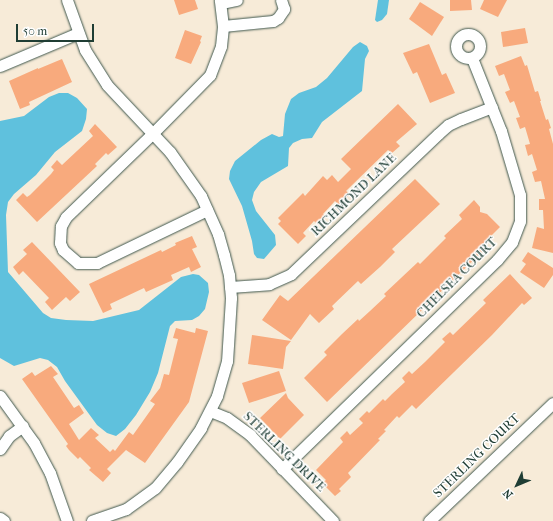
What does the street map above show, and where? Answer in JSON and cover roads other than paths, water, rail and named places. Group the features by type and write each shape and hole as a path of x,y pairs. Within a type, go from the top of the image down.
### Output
{"street":[{"path":"67,0 85,50 106,85 170,152 191,180 208,210 224,255 230,287 231,321 227,361 217,396 200,428 181,457 155,488 126,509 92,521"},
{"path":"208,210 97,263 78,263 69,257 63,250 60,235 61,226 66,217 152,134 210,75 221,46 223,26 220,1 237,0"},
{"path":"223,26 272,21 282,14 284,8 281,0"},
{"path":"0,66 78,33"},
{"name":"CHELSEA COURT","path":"282,469 497,260 512,242 520,221 520,195 501,130 472,58"},
{"name":"RICHMOND LANE","path":"230,287 269,284 291,274 438,134 461,119 492,107"},
{"path":"0,396 23,426 50,474 67,521"},
{"name":"STERLING COURT","path":"429,521 548,413 553,403"},
{"name":"STERLING DRIVE","path":"210,411 227,418 238,425 333,521"},
{"path":"0,449 9,436 23,426"},
{"path":"0,518 4,521"}],"water":[{"path":"378,0 389,0 387,14 382,20 377,22 375,20"},
{"path":"360,42 367,46 369,51 365,59 362,91 322,122 312,138 302,139 293,143 289,148 288,166 261,182 254,192 252,200 256,211 275,235 276,245 264,259 257,258 254,254 252,241 242,206 229,179 230,171 235,161 261,140 272,134 279,137 283,136 285,114 291,99 299,93 316,87 327,78 353,47"},
{"path":"59,93 68,93 77,98 87,109 86,119 82,131 55,152 36,175 14,194 8,202 6,215 8,272 43,313 51,318 66,320 93,321 139,310 181,277 193,274 199,275 208,283 209,292 205,309 199,316 192,320 175,321 170,326 158,373 150,392 136,415 125,429 116,436 107,433 97,425 65,381 57,367 48,360 40,358 14,366 0,358 0,121 24,116 49,97"}]}
